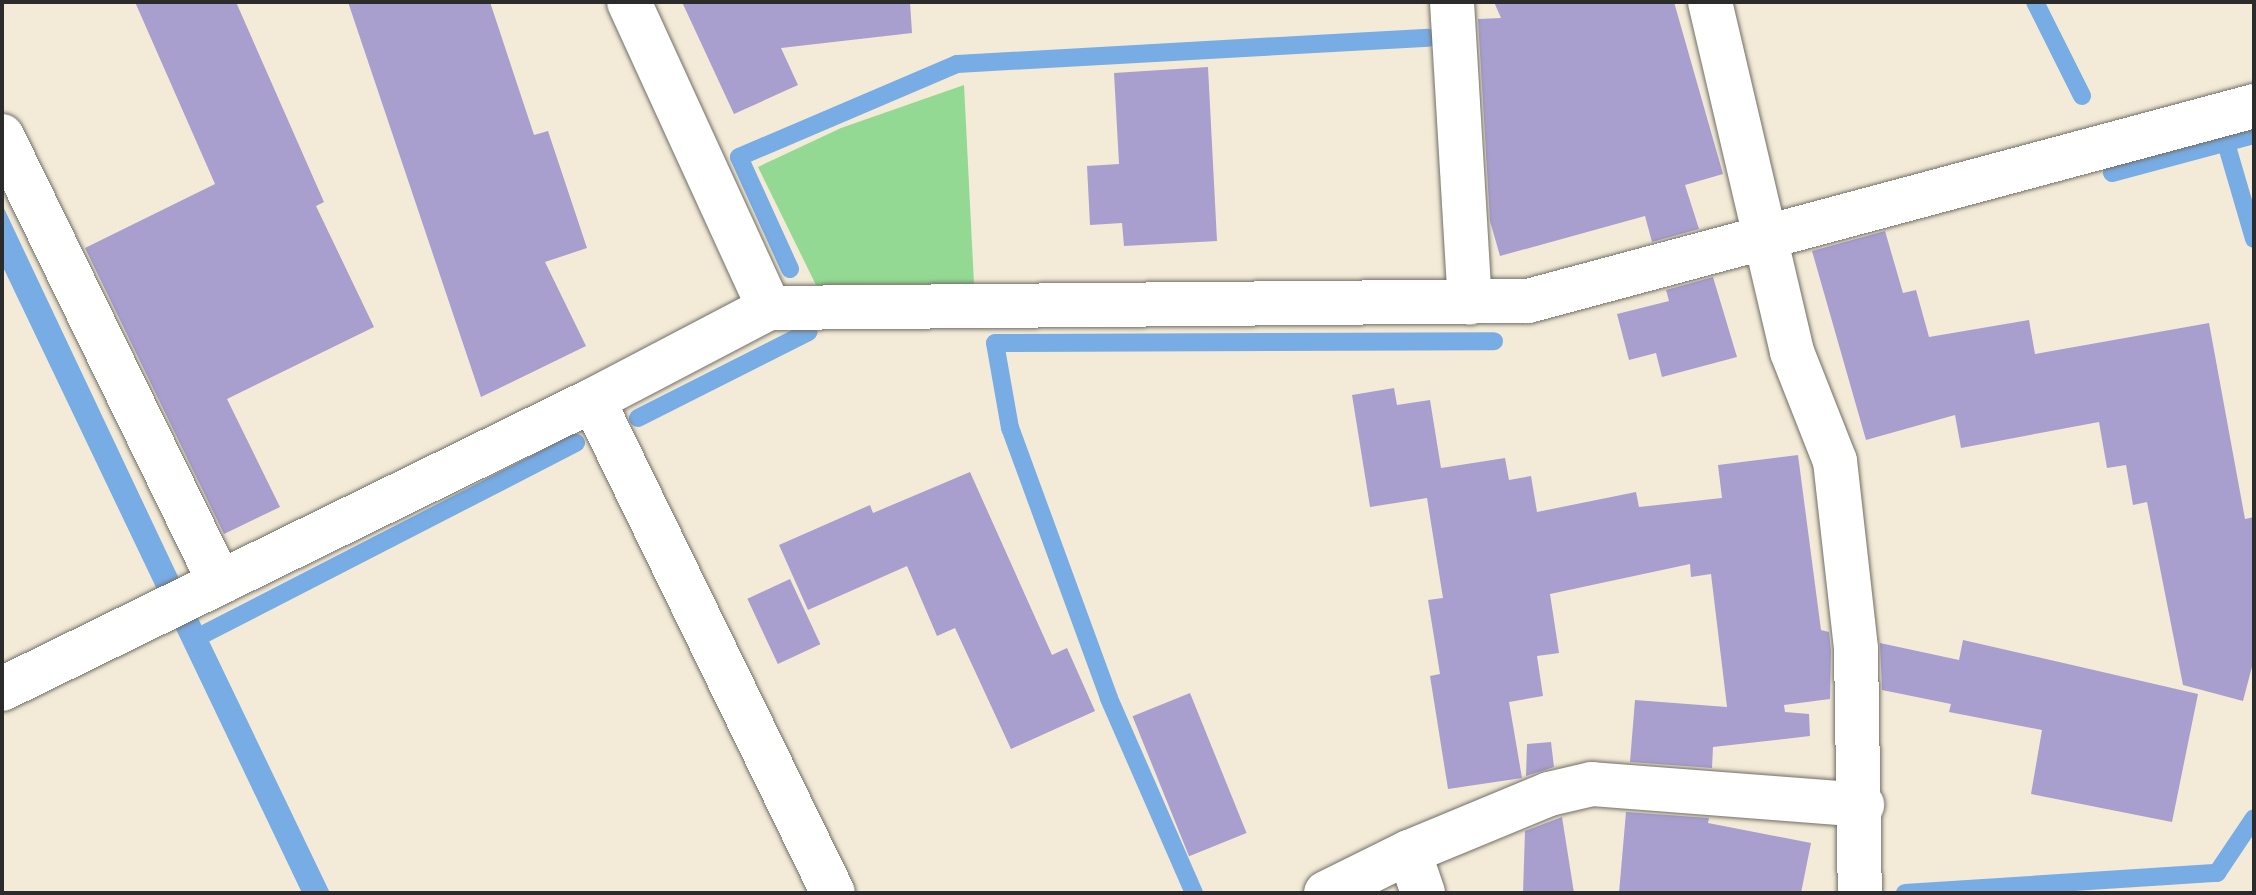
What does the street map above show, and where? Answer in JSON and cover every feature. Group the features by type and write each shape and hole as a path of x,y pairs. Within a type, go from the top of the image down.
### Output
{"street":[{"path":"629,2 769,308"},
{"path":"1452,2 1470,302"},
{"path":"1710,2 1792,352 1835,461 1856,649 1862,805 1860,893"},
{"path":"2,689 593,400 769,308 1528,301 2254,106"},
{"path":"2,136 210,588"},
{"path":"593,400 833,893"},
{"path":"1326,893 1409,852 1549,794 1592,784 1862,805"},
{"path":"1409,852 1423,893"}],"green space":[{"path":"964,85 974,284 816,285 758,167 841,128"}],"water":[{"path":"2,204 330,893 302,893 2,265"}],"building":[{"path":"135,2 236,2 324,202 316,206 374,327 227,399 280,507 224,534 85,248 215,184"},
{"path":"348,2 490,2 534,135 548,131 587,248 545,262 586,346 481,397"},
{"path":"682,2 910,2 912,33 781,48 798,85 734,114"},
{"path":"1494,2 1674,2 1723,174 1685,185 1699,229 1652,242 1645,216 1500,256 1490,221 1478,19 1501,18"},
{"path":"1208,67 1217,241 1124,246 1122,223 1090,225 1087,166 1119,164 1114,73"},
{"path":"1885,231 1903,293 1916,290 1929,337 2029,320 2035,354 2209,323 2245,519 2254,517 2254,659 2243,701 2183,685 2147,502 2133,505 2126,465 2107,468 2099,422 1961,448 1955,415 1866,440 1812,251"},
{"path":"1713,277 1737,357 1662,377 1656,353 1629,360 1617,314 1669,301 1666,290"},
{"path":"1394,388 1397,405 1430,400 1441,468 1505,458 1509,480 1531,476 1537,512 1636,492 1639,507 1722,498 1718,465 1798,455 1821,630 1829,632 1830,699 1784,705 1785,712 1809,714 1810,736 1713,747 1712,768 1630,762 1635,700 1727,707 1711,574 1691,577 1690,564 1550,594 1559,653 1537,656 1543,696 1509,702 1522,778 1448,789 1430,676 1440,674 1428,600 1443,598 1427,498 1370,507 1352,395"},
{"path":"970,472 1052,655 1067,648 1095,711 1011,749 955,628 937,636 907,566 808,610 779,545 870,505 873,513"},
{"path":"790,579 820,644 778,664 747,599"},
{"path":"1963,640 2198,694 2172,822 2031,794 2042,730 1949,712 1951,704 1882,690 1880,643 1959,660"},
{"path":"1190,693 1247,833 1189,856 1133,716"},
{"path":"1551,742 1554,767 1526,776 1527,744"},
{"path":"1626,812 1709,818 1708,823 1811,843 1801,893 1619,893"},
{"path":"1562,817 1574,893 1523,893 1525,831"}],"waterway":[{"path":"2035,2 2082,96"},
{"path":"790,269 739,157 957,64 1428,38"},
{"path":"2112,173 2254,135"},
{"path":"2226,143 2254,239"},
{"path":"638,418 808,332"},
{"path":"1194,893 1109,698 1010,428 995,343 1494,341"},
{"path":"206,633 576,443"},
{"path":"1905,893 2217,873 2254,818"}]}
